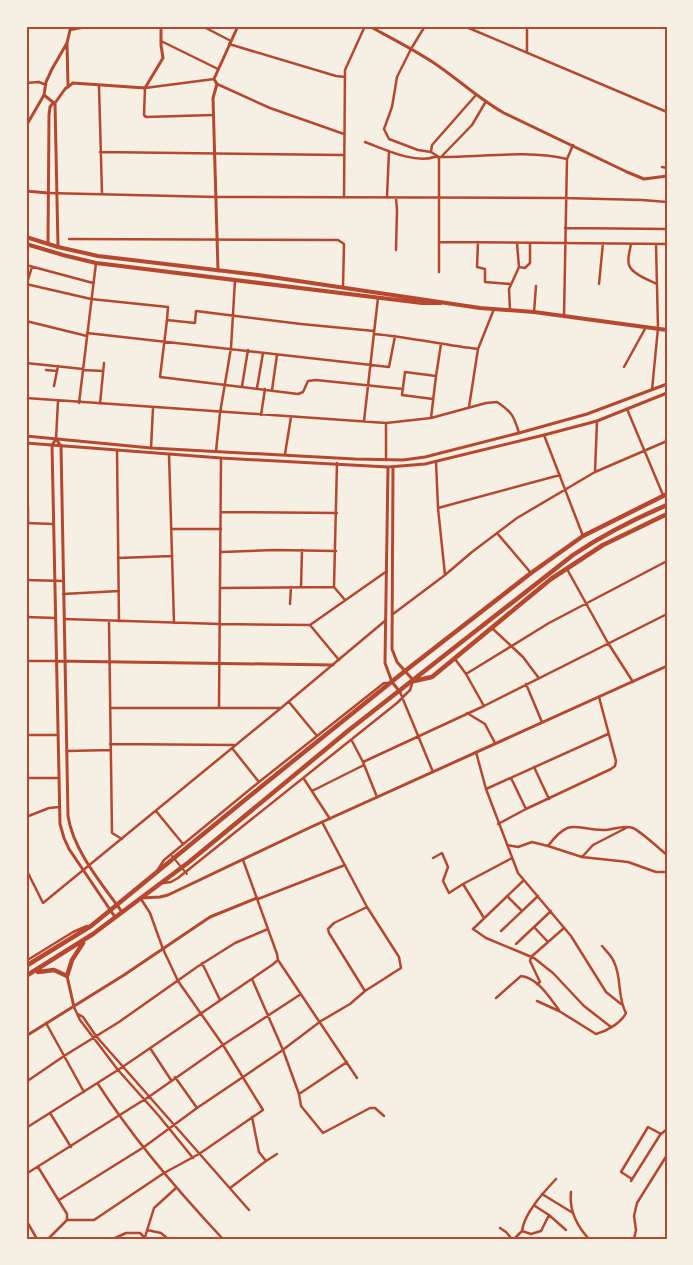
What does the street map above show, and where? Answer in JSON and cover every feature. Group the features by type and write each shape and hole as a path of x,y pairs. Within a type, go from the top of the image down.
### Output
{"highway":[{"path":"26,966 64,944 118,906 262,786 531,574 583,536 665,495"},
{"path":"26,976 85,940 194,858 335,741 573,555 597,539 667,505"},
{"path":"413,681 432,677 567,568 603,545 667,514"},
{"path":"34,972 54,970 67,976 72,960 85,940"}],"main road":[{"path":"26,237 58,247 98,256 218,270 494,309 534,312 667,330"},
{"path":"26,244 96,263 422,303 442,302"}],"street":[{"path":"68,86 67,43 70,28 91,26"},
{"path":"160,26 162,61 145,88 144,116 214,115"},
{"path":"202,26 230,42 336,76 345,77"},
{"path":"214,79 238,26"},
{"path":"344,198 345,70 365,26"},
{"path":"369,26 435,64 485,103 504,113 627,172 644,178 667,176"},
{"path":"425,26 397,77 392,107 384,130 389,139 418,150 431,152 440,157"},
{"path":"464,26 667,112"},
{"path":"527,26 527,53"},
{"path":"160,40 218,69"},
{"path":"26,126 44,95 55,62 67,43"},
{"path":"214,79 217,84 270,108 344,134"},
{"path":"48,244 48,115 50,107 68,86 75,83 145,88 214,79"},
{"path":"26,83 39,82 46,85"},
{"path":"217,84 213,98 218,270"},
{"path":"99,86 102,194"},
{"path":"44,95 54,103 58,247"},
{"path":"431,152 432,145 476,95"},
{"path":"439,272 440,157 472,124 485,103"},
{"path":"365,142 388,151 427,160 434,157 538,155 567,159"},
{"path":"564,316 567,159 573,145"},
{"path":"387,198 388,151"},
{"path":"100,152 344,155"},
{"path":"662,167 667,168"},
{"path":"26,191 58,194 216,197 565,198 667,202"},
{"path":"396,198 396,250"},
{"path":"565,228 667,228"},
{"path":"69,239 340,241 344,244 343,287"},
{"path":"440,242 667,244"},
{"path":"478,242 477,267 485,269 485,282 511,284"},
{"path":"510,310 509,289 518,267 517,242"},
{"path":"518,267 528,267 530,263 530,243"},
{"path":"599,284 603,243"},
{"path":"631,244 628,263 635,272 657,284"},
{"path":"652,390 658,328 656,244"},
{"path":"79,403 96,263"},
{"path":"26,265 93,283"},
{"path":"33,267 26,284 91,299 168,307 168,320 159,374 162,378 298,394 303,392 308,381 316,380 403,389"},
{"path":"216,451 220,413 231,348 235,280"},
{"path":"534,312 536,286"},
{"path":"364,421 378,298"},
{"path":"469,408 478,349 494,309"},
{"path":"168,320 195,323 196,311 374,332 478,349"},
{"path":"26,321 87,334 231,348 389,368 395,336"},
{"path":"624,367 646,327"},
{"path":"432,418 436,376 442,344"},
{"path":"242,387 248,350"},
{"path":"257,388 263,353"},
{"path":"272,390 277,355"},
{"path":"26,363 103,371"},
{"path":"100,404 104,364"},
{"path":"54,386 58,366"},
{"path":"46,370 57,371"},
{"path":"433,399 402,395 406,372 436,376"},
{"path":"26,436 151,448 386,460 425,457 587,414 667,384"},
{"path":"261,415 265,389"},
{"path":"26,442 221,458 391,467 436,462 544,436 597,421 667,393"},
{"path":"26,398 58,402 386,423 432,418 498,402 508,409 515,418 518,433"},
{"path":"58,402 56,439 52,445 60,824 64,838 83,871 116,917"},
{"path":"151,448 153,408"},
{"path":"627,409 665,495"},
{"path":"285,454 291,417"},
{"path":"595,472 597,421"},
{"path":"386,423 386,460"},
{"path":"544,436 583,536"},
{"path":"56,439 60,446 68,816 73,838 122,912"},
{"path":"393,614 517,518 595,472 667,442"},
{"path":"117,450 119,621"},
{"path":"169,454 174,623"},
{"path":"219,707 221,458"},
{"path":"436,462 438,508 445,575"},
{"path":"337,463 334,587 345,600"},
{"path":"391,467 385,662 391,683 400,692 433,772"},
{"path":"162,882 168,883 176,880 352,741 410,690 413,681 393,653 391,467"},
{"path":"438,508 560,475"},
{"path":"28,507 27,523 53,524"},
{"path":"221,512 337,513"},
{"path":"171,529 221,529"},
{"path":"497,533 531,574"},
{"path":"221,552 302,550 336,552"},
{"path":"301,587 302,550"},
{"path":"118,558 172,556"},
{"path":"466,674 549,623 667,561"},
{"path":"567,568 608,643 633,682"},
{"path":"64,618 109,621 310,626 387,571"},
{"path":"26,580 63,581"},
{"path":"290,604 291,587"},
{"path":"221,588 334,587"},
{"path":"64,594 119,591"},
{"path":"312,791 417,735 484,706 538,677 667,614"},
{"path":"26,617 55,618"},
{"path":"26,869 43,903 289,702 386,620"},
{"path":"109,621 112,833 122,839"},
{"path":"310,626 339,660"},
{"path":"493,629 530,664 538,677"},
{"path":"455,659 484,706"},
{"path":"26,661 65,660 333,665"},
{"path":"48,1239 67,1220 94,1220 164,1174 193,1158 263,1110 223,1045 178,981 163,949 150,913 141,898 160,897 667,666"},
{"path":"157,873 164,860 259,782 384,683 391,683"},
{"path":"526,684 542,722"},
{"path":"498,824 526,809 612,770 615,766 599,697"},
{"path":"289,702 317,736"},
{"path":"110,708 281,708"},
{"path":"467,713 485,724 495,743"},
{"path":"486,789 608,734"},
{"path":"26,735 58,735"},
{"path":"352,741 377,797"},
{"path":"110,744 233,746"},
{"path":"233,746 259,782"},
{"path":"67,752 110,750"},
{"path":"476,752 498,824 518,873 581,950 606,992 621,1004 626,1013 623,1018 604,1032 596,1034 559,1011 537,1001"},
{"path":"534,767 548,799"},
{"path":"26,778 59,778"},
{"path":"511,778 526,809"},
{"path":"304,779 330,818"},
{"path":"26,817 49,808 59,807"},
{"path":"156,811 183,844"},
{"path":"59,1200 144,1147 319,1023 401,968 400,958 367,907 322,822"},
{"path":"548,846 560,831 572,827 585,827 593,830 628,827 634,828 667,855"},
{"path":"582,857 593,845 628,827"},
{"path":"507,845 518,847 532,842 582,857 628,862 656,872 667,872"},
{"path":"433,858 442,853 448,867 443,881 449,893 512,858"},
{"path":"172,856 187,874"},
{"path":"243,860 278,960 357,1078"},
{"path":"26,1036 74,1007 210,917 345,865"},
{"path":"524,880 473,929 486,938 531,957 553,972 584,1006 610,1027"},
{"path":"463,884 484,918"},
{"path":"507,896 522,911"},
{"path":"501,930 538,896"},
{"path":"365,991 328,929 334,923 367,907"},
{"path":"516,944 551,911"},
{"path":"26,961 84,926 91,926"},
{"path":"534,927 548,942"},
{"path":"537,984 540,982 530,961 531,957 564,928"},
{"path":"26,1082 235,942 268,929"},
{"path":"602,946 614,960 617,969 621,1004"},
{"path":"26,1128 123,1067 278,960"},
{"path":"202,964 220,1000"},
{"path":"67,976 74,1007 80,1020 150,1096 249,1210"},
{"path":"496,998 521,976 529,977 544,990 559,1011"},
{"path":"252,979 283,1050 299,1094 301,1106 324,1133 370,1108 375,1108 384,1116"},
{"path":"26,1174 144,1100 301,994"},
{"path":"46,1024 84,1092"},
{"path":"95,1037 118,1070 193,1158"},
{"path":"150,1048 171,1080"},
{"path":"299,1094 347,1062"},
{"path":"176,1077 197,1108"},
{"path":"97,1084 118,1116 164,1174 222,1238"},
{"path":"50,1113 71,1146"},
{"path":"252,1117 259,1152 266,1161"},
{"path":"661,1134 648,1127 621,1172 631,1180 661,1134 667,1129"},
{"path":"230,1188 277,1154"},
{"path":"634,1239 636,1230 634,1216 637,1203 667,1155"},
{"path":"38,1167 65,1209 67,1220"},
{"path":"500,1228 513,1239 522,1231 523,1222 535,1206 536,1200 556,1180"},
{"path":"146,1238 154,1208 176,1188"},
{"path":"571,1192 573,1213 580,1228 589,1239"},
{"path":"542,1194 573,1213"},
{"path":"535,1206 566,1230"},
{"path":"522,1231 531,1234 541,1231 549,1215"},
{"path":"26,1220 37,1239"},
{"path":"147,1230 161,1233 168,1239"},
{"path":"113,1239 126,1233 140,1233 146,1238"}]}
